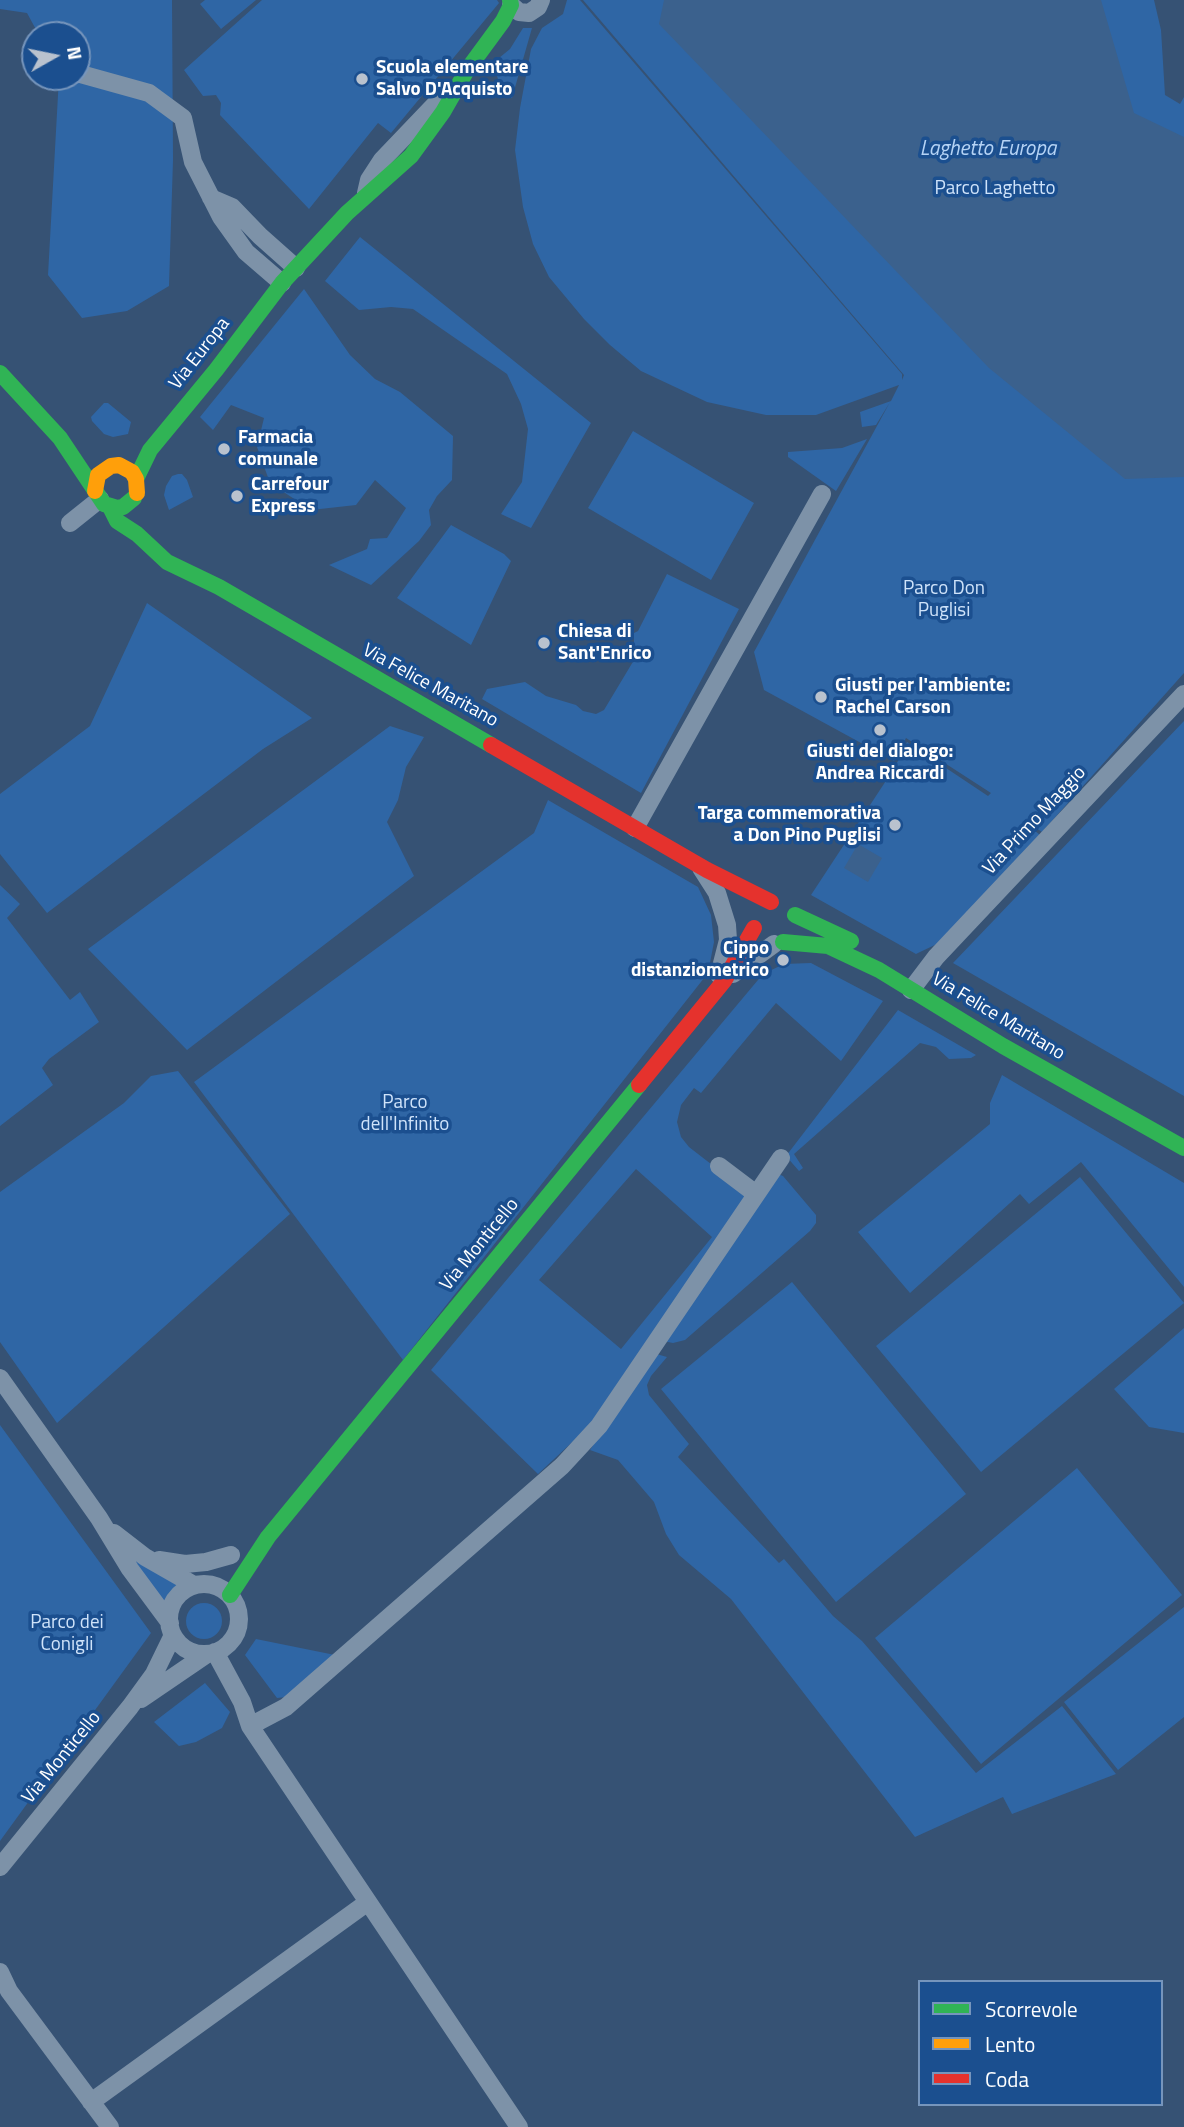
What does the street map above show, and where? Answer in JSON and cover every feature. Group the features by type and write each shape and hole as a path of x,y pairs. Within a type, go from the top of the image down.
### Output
{"street":[{"name":"Via Europa","path":"136,479 150,450 282,283 365,197 369,180 382,160 467,70 511,10 529,13 534,11 541,0"},
{"path":"91,77 149,93 183,118 193,162 221,217 246,253 282,283"},
{"path":"211,198 232,207 296,268"},
{"path":"0,373 63,442 111,467 132,472 138,486 131,515 137,534"},
{"name":"Via Felice Maritano","path":"63,442 117,521 137,534 167,562 219,587 701,867 771,902"},
{"name":"Via Europa","path":"111,467 150,450"},
{"path":"102,499 98,475 111,467"},
{"path":"635,828 822,494"},
{"path":"102,499 123,507 134,498"},
{"path":"70,523 102,499"},
{"name":"Via Primo Maggio","path":"915,984 1184,694"},
{"path":"689,1023 719,976 728,940 723,909 717,893 701,867"},
{"name":"Via Felice Maritano","path":"701,867 737,898 754,923"},
{"path":"771,902 785,904 795,915 796,926 792,936 778,943 758,936 754,923 763,905 771,902"},
{"name":"Via Felice Maritano","path":"795,915 832,932 1039,1067 1184,1148"},
{"name":"Via Monticello","path":"230,1595 268,1537 724,981 754,923"},
{"name":"Via Felice Maritano","path":"778,943 828,946 915,984 1011,1034 1184,1132"},
{"name":"Via Monticello","path":"724,981 778,943"},
{"path":"250,1726 286,1707 562,1466 598,1426 781,1158"},
{"path":"719,1166 756,1194"},
{"path":"0,1378 99,1518 130,1569 171,1629 187,1650 211,1653 228,1646 235,1635 239,1618 237,1605 230,1595 211,1584 185,1589 173,1604 171,1629"},
{"path":"99,1518 145,1557 197,1585"},
{"name":"Via Monticello","path":"197,1585 231,1555 268,1537"},
{"path":"145,1557 185,1564 231,1555"},
{"name":"Via Monticello","path":"0,1867 154,1674 171,1629"},
{"path":"211,1653 242,1702 250,1726 519,2127"},
{"name":"Via Monticello","path":"130,1707 211,1653"},
{"path":"91,2102 368,1902"},
{"path":"0,1972 5,1991 110,2127"}],"green space":[{"path":"0,0 172,0 173,160 169,286 127,311 82,318 48,275 58,91 91,91 91,21 31,21 27,13 0,9"},
{"path":"205,0 256,0 221,29 200,4"},
{"path":"262,0 497,0 499,3 391,133 378,123 309,209 220,115 221,103 216,95 203,96 184,70"},
{"path":"567,0 580,0 902,374 902,380 904,375 583,0 1154,0 1161,30 1165,95 1180,104 1184,97 1184,673 1042,832 1036,828 1034,830 1040,835 937,944 916,954 811,895 895,767 907,742 988,796 991,793 906,738 894,761 764,690 754,652 890,402 876,425 862,427 860,412 891,401 899,385 816,415 766,415 707,402 641,371 584,319 549,277 533,244 523,207 515,150 531,49 542,28 563,14"},
{"path":"523,28 532,28 512,98 503,96 497,76 492,71"},
{"path":"360,237 591,423 531,528 501,514 522,482 528,429 521,404 507,374 413,309 391,307 359,310 325,281"},
{"path":"304,289 350,355 375,379 400,392 453,436 452,480 437,496 429,510 431,525 419,541 371,585 329,565 367,549 370,539 387,538 406,508 375,480 356,505 311,510 270,483 257,447 264,418 231,405 213,430 200,417"},
{"path":"104,403 108,403 131,422 128,434 113,437 104,434 92,421 91,417"},
{"path":"633,431 754,503 711,580 588,508"},
{"path":"867,439 836,491 788,457 788,452 842,448"},
{"path":"182,474 187,480 193,497 169,510 164,495 166,486 172,476"},
{"path":"451,525 504,554 511,561 471,645 397,598"},
{"path":"667,574 739,609 641,793 482,699 487,689 525,682 546,696 576,705 583,711 596,714 604,710 634,660 634,633 638,631"},
{"path":"147,603 312,718 263,749 47,913 0,854 0,794 90,726"},
{"path":"1184,721 1184,1096 953,963"},
{"path":"390,726 424,737 406,767 398,800 387,822 414,876 187,1050 88,949"},
{"name":"Parco dell'Infinito","path":"548,800 698,887 711,915 714,942 708,973 403,1360 194,1082 534,833"},
{"path":"0,885 20,904 7,918 70,1000 80,992 99,1022 49,1059 42,1068 53,1085 0,1126"},
{"path":"811,963 883,1001 841,1061 776,1003 701,1093 694,1088 681,1105 677,1122 681,1137 689,1147 751,1195 597,1419 538,1474 431,1370 763,974 784,964","holes":["636,1169 712,1237 621,1349 539,1280"]},
{"path":"898,1010 976,1055 971,1058 949,1059 936,1047 920,1043 794,1154 803,1168 799,1171 786,1156"},
{"path":"178,1071 290,1214 57,1423 0,1342 0,1192 124,1103 151,1076"},
{"path":"1002,1075 1184,1183 1184,1287 1081,1162 1029,1204 1020,1194 910,1293 858,1232 990,1124 990,1103"},
{"path":"778,1174 783,1176 816,1215 816,1223 685,1340 673,1343 663,1341"},
{"path":"1080,1177 1184,1303 981,1472 876,1346"},
{"path":"792,1282 966,1494 836,1602 661,1389"},
{"path":"1184,1328 1184,1433 1149,1427 1114,1389"},
{"path":"653,1353 667,1357 651,1376 647,1385 649,1395 689,1444 678,1457 779,1563 784,1559 833,1616 862,1641 976,1773 1062,1706 1116,1774 1012,1814 1003,1797 915,1837 731,1599 679,1555 666,1534 654,1502 618,1460 590,1450"},
{"name":"Parco dei Conigli","path":"0,1425 151,1633 0,1841"},
{"path":"1077,1468 1182,1595 981,1764 875,1638"},
{"path":"129,1556 183,1584 177,1588 166,1605"},
{"path":"204,1603 217,1608 222,1621 217,1634 204,1639 191,1634 186,1621 191,1608"},
{"path":"1184,1607 1184,1717 1118,1770 1064,1702"},
{"path":"256,1639 335,1655 286,1697 277,1698 245,1655"},
{"path":"205,1683 230,1712 222,1728 196,1742 179,1746 154,1722"}],"water":[{"name":"Laghetto Europa","path":"664,0 1101,0 1134,113 1184,137 1184,477 1125,479 989,368 659,24"},
{"path":"858,844 882,858 868,882 844,868"}],"traffic: fast":[{"path":"136,479 150,450 216,370 282,283 347,213 411,156 443,112 467,70 503,21 511,5 510,0"},
{"path":"0,373 60,438 104,504 123,507 134,498"},
{"path":"110,507 117,521 137,534 167,562 219,587 491,745"},
{"path":"795,915 851,941"},
{"path":"783,942 828,946 879,970 1003,1046 1184,1148"},
{"path":"230,1595 268,1537 639,1085"}],"traffic: slow":[{"path":"95,491 98,475 111,466 119,465 132,472 136,479 137,493"}],"traffic: jam":[{"path":"491,745 707,870 771,902"},
{"path":"639,1085 724,981 754,928"}],"place":[{"name":"Scuola elementare Salvo D'Acquisto","path":"362,79"},
{"name":"Farmacia comunale","path":"224,449"},
{"name":"Carrefour Express","path":"237,496"},
{"name":"Chiesa di Sant'Enrico","path":"544,643"},
{"name":"Giusti per l'ambiente: Rachel Carson","path":"821,697"},
{"name":"Giusti del dialogo: Andrea Riccardi","path":"880,730"},
{"name":"Targa commemorativa a Don Pino Puglisi","path":"895,825"},
{"name":"Cippo distanziometrico","path":"783,960"}],"park label":[{"name":"Parco Laghetto","path":"995,189"},
{"name":"Parco Don Puglisi","path":"944,600"}]}
